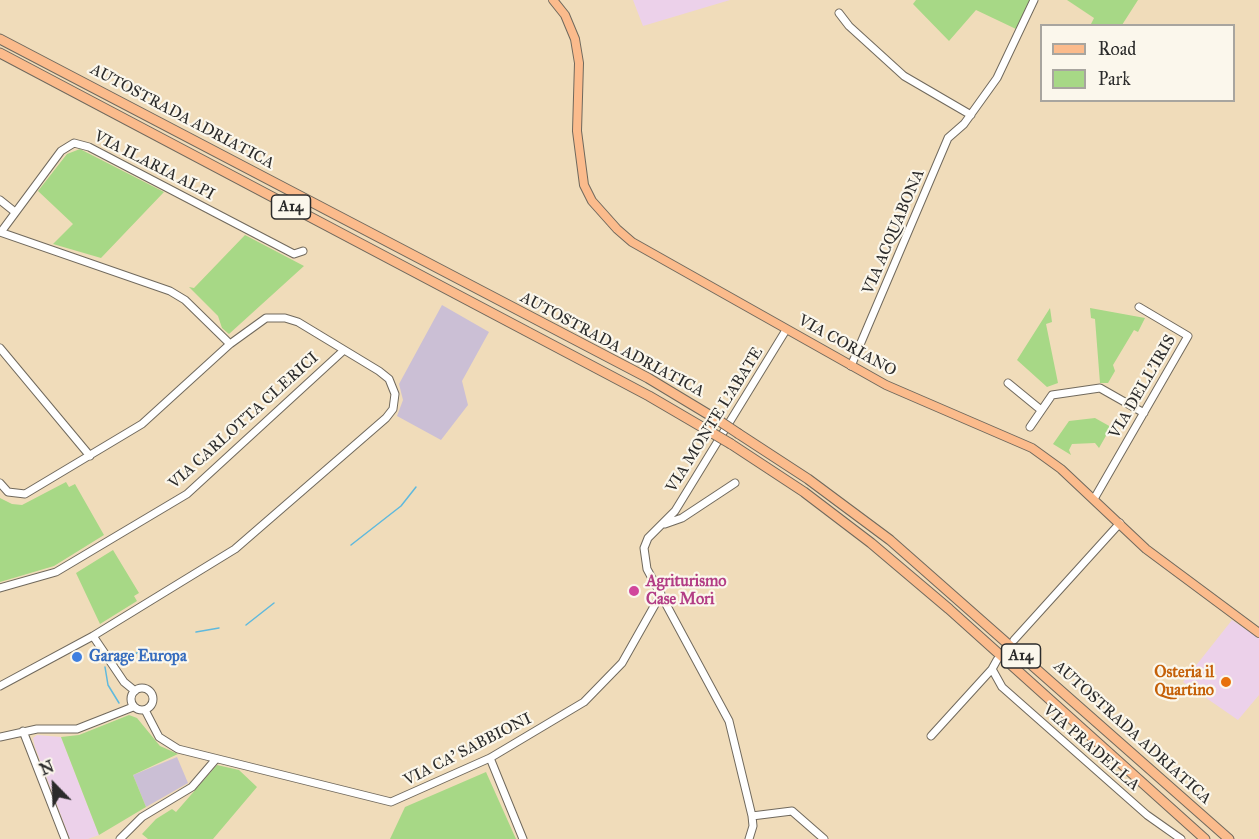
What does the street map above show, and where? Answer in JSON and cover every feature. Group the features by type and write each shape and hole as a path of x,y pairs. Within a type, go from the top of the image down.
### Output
{"highway":[{"name":"AUTOSTRADA ADRIATICA","path":"0,39 648,378 721,422 808,479 890,540 1229,839"},
{"name":"AUTOSTRADA ADRIATICA","path":"0,53 649,396 731,444 795,486 872,543 949,609 1205,839"}],"main road":[{"name":"VIA CORIANO","path":"554,0 565,15 575,39 579,63 577,131 579,163 584,185 592,201 605,218 632,242 851,366 927,405 1032,448 1061,469 1146,549 1259,633"}],"street":[{"name":"VIA ACQUABONA","path":"851,366 948,138 971,115 997,78 1034,0"},
{"path":"839,13 849,26 904,76 971,115"},
{"name":"VIA ILARIA ALPI","path":"1,232 61,151 70,144 81,144 294,254 303,251"},
{"path":"0,200 15,212"},
{"path":"1,232 170,291 185,300 230,344"},
{"name":"VIA DELL'IRIS","path":"1094,499 1188,336 1139,307"},
{"path":"0,483 8,492 25,494 90,456 142,424 254,324 274,317 297,322 379,371 389,380 395,394 393,409 386,418 235,549 93,636 0,686"},
{"name":"VIA MONTE L'ABATE","path":"752,816 729,721 647,569 644,548 648,538 664,524 786,330"},
{"name":"VIA CARLOTTA CLERICI","path":"0,588 56,572 187,494 344,350"},
{"path":"2,352 90,456"},
{"path":"1008,383 1041,410"},
{"path":"1030,428 1052,394 1100,388 1144,413"},
{"name":"VIA MONTE L'ABATE","path":"664,524 682,518 735,483"},
{"path":"1014,640 1120,523"},
{"name":"VIA CA' SABBIONI","path":"145,710 151,726 170,746 391,802 490,758 584,702 622,663 661,594"},
{"path":"93,636 124,682 135,691"},
{"path":"931,736 998,660"},
{"name":"VIA PRADELLA","path":"992,669 1002,687 1147,815 1181,839"},
{"path":"0,737 23,731 77,729 133,707 145,710 153,702 152,694 142,688 135,691 130,700 133,707"},
{"path":"23,731 65,839"},
{"path":"490,758 523,839"},
{"path":"120,839 142,817 192,787 216,759"},
{"path":"748,839 753,826 752,816 792,810 824,839"}],"shaded area":[{"path":"633,0 730,0 643,26"},
{"path":"442,305 489,332 462,381 468,405 441,440 397,416 403,400 399,384"},
{"path":"1232,620 1259,638 1259,695 1238,720 1183,682"},
{"path":"37,735 61,737 99,835 88,839 70,839 35,747 33,738"},
{"path":"177,757 188,783 146,807 133,775"}],"green space":[{"path":"916,0 1030,0 1016,29 976,10 949,41 913,4"},
{"path":"1067,0 1138,0 1123,24 1091,24 1094,18"},
{"path":"80,149 164,192 101,258 53,244 73,224 38,191 67,154"},
{"path":"245,235 304,266 229,334 222,328 218,316 189,287 194,288"},
{"path":"1050,308 1052,322 1046,324 1058,383 1047,387 1017,360"},
{"path":"1090,308 1145,318 1138,332 1134,330 1113,365 1115,371 1108,383 1100,383 1095,319 1091,318"},
{"path":"1095,418 1111,427 1099,448 1095,443 1072,444 1069,450 1071,455 1053,444 1069,421"},
{"path":"66,482 69,487 75,484 104,535 54,566 0,582 0,498 12,504 22,505"},
{"path":"113,550 139,593 134,596 137,601 100,624 76,573"},
{"path":"129,715 137,718 160,746 178,754 133,775 146,807 99,835 61,737 79,735"},
{"path":"217,765 239,770 257,787 213,839 148,839 142,834 156,819 172,809 176,812"},
{"path":"486,772 516,839 390,839 405,807"}],"waterway":[{"path":"351,545 401,506 416,487"},
{"path":"246,625 274,603"},
{"path":"196,632 219,628"},
{"path":"119,663 142,650"},
{"path":"105,667 108,685 119,703"}],"place":[{"name":"Agriturismo Case Mori","path":"634,591"},
{"name":"Garage Europa","path":"77,657"},
{"name":"Osteria il Quartino","path":"1226,682"}]}
